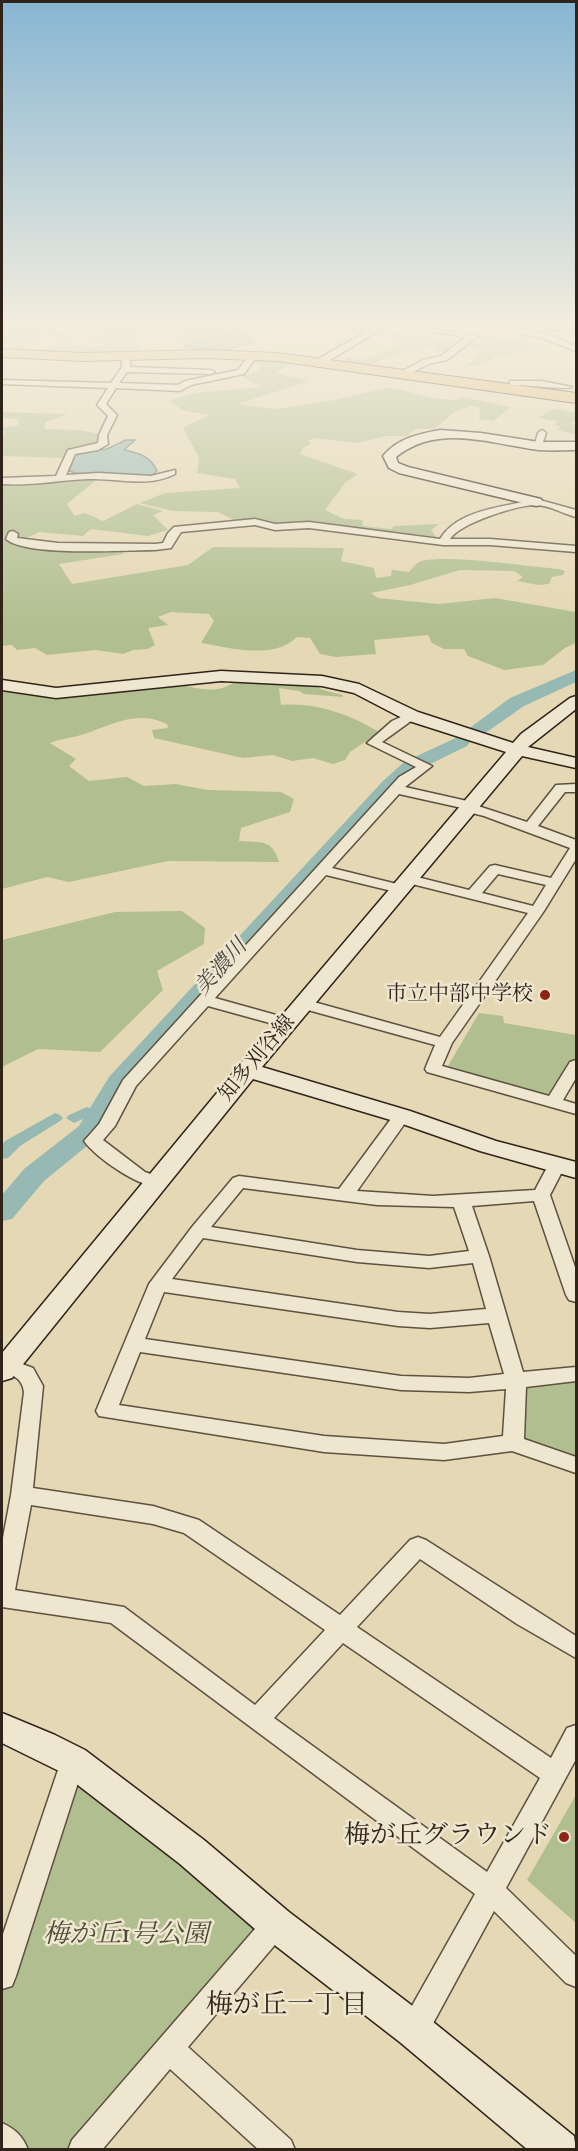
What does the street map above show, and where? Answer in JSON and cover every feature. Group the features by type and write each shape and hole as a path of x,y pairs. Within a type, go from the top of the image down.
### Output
{"street":[{"path":"61,477 71,452 103,444 108,425"},
{"path":"576,446 539,439 436,434 416,438 389,456 393,465 404,470 576,514"},
{"path":"2,481 103,475 144,480 155,479 172,472"},
{"path":"443,542 449,532 470,518 536,502"},
{"path":"13,534 11,539 17,543 36,546 162,547 169,544 173,533 178,529 255,522 275,527 298,525 346,528 443,542 490,542 576,549"},
{"path":"2,685 39,692 69,692 221,676 293,678 359,689 412,716 516,750 576,763"},
{"name":"知多刈谷線","path":"4,1368 303,1004 512,759 516,750 527,738 573,707"},
{"path":"156,1182 139,1176 93,1141 106,1126 129,1084 421,763 373,742 396,724 412,716"},
{"path":"530,828 561,788 576,788"},
{"path":"396,789 489,813 576,847 537,910 444,1043 433,1068 576,1109"},
{"path":"472,895 495,869 554,883"},
{"path":"322,870 472,895 537,910"},
{"path":"204,1000 288,1023"},
{"path":"303,1004 444,1043"},
{"path":"554,1103 576,1065"},
{"path":"248,1070 402,1116 488,1146 567,1167 541,1195 461,1201 394,1202 239,1182 158,1284 106,1411 324,1444 444,1452 513,1443 576,1464"},
{"path":"344,1196 402,1116"},
{"path":"541,1195 568,1249 576,1295"},
{"path":"461,1201 480,1256 516,1381 513,1443"},
{"path":"198,1231 357,1256 429,1262 480,1256"},
{"path":"158,1284 398,1319 430,1321 498,1315"},
{"path":"134,1344 401,1383 469,1385 576,1374"},
{"path":"4,1368 27,1373 33,1382 22,1495 2,1598 117,1614 212,1688 258,1719 490,1890 576,1974"},
{"path":"22,1495 153,1515 190,1526 555,1774"},
{"path":"258,1719 418,1546 576,1648"},
{"path":"2,1728 43,1745 73,1761 192,1852 276,1924 414,2030 560,2150"},
{"path":"414,2030 576,1736"},
{"path":"2,1976 73,1761"},
{"path":"82,2150 276,1924"},
{"path":"168,2048 281,2150"},
{"path":"2,2138 14,2150"}],"green space":[{"path":"45,425 45,429 78,430 99,434 99,442 75,449 64,458 2,456 2,436 5,433 2,428"},
{"path":"188,425 438,425 434,429 415,429 407,436 386,436 357,443 314,438 308,441 311,444 303,448 300,454 358,474 345,483 325,510 344,519 362,520 363,526 391,529 394,526 439,524 431,530 436,537 353,527 236,521 218,512 173,511 140,503 165,493 240,488 235,479 197,473 199,458 183,428"},
{"path":"557,425 576,426 576,435 558,430 560,427"},
{"path":"101,476 67,504 75,516 85,513 103,521 137,504 163,511 153,515 168,530 148,536 91,529 83,536 39,532 22,540 29,548 124,545 123,554 59,564 72,584 188,565 213,547 344,548 341,561 374,568 376,578 391,576 392,570 409,572 419,562 446,559 559,569 565,571 563,575 552,577 549,584 538,585 517,581 523,577 514,571 460,570 410,585 371,593 378,598 439,604 495,598 576,612 576,643 565,648 543,665 504,670 468,656 464,649 444,649 432,643 428,635 374,640 376,654 336,657 320,654 310,638 297,637 287,644 264,650 201,643 214,621 209,614 171,612 158,617 168,625 148,628 155,645 148,649 133,650 123,654 96,650 47,655 35,648 17,650 12,645 2,646 2,484"},
{"path":"236,681 314,685 343,695 343,697 304,694 279,688 281,705 319,707 356,720 379,732 350,752 345,760 333,764 313,758 292,761 273,755 243,758 154,738 152,730 168,728 167,724 144,718 123,720 50,743 76,759 69,766 89,781 127,777 144,786 176,784 208,790 281,792 294,799 290,812 241,828 239,841 269,845 279,862 168,861 69,882 47,877 2,889 2,691 54,699 185,686 218,689"},
{"path":"182,911 205,928 204,944 157,971 163,990 100,1052 38,1049 2,1067 2,940 115,912"},
{"path":"479,1013 503,1016 504,1023 576,1035 576,1064 558,1099 448,1066"},
{"path":"576,1374 576,1465 513,1443 516,1381"},
{"name":"梅が丘1号公園","path":"73,1761 276,1924 83,2149 14,2149 2,2138 2,1976"},
{"name":"梅が丘グラウンド","path":"576,1795 576,1923 527,1880"}],"water":[{"path":"126,440 135,440 124,450 144,456 152,462 157,471 151,476 79,474 69,471 75,454 107,449"}],"waterway":[{"name":"美濃川","path":"477,730 517,702 576,675"},
{"name":"美濃川","path":"2,1212 34,1175 89,1131 118,1082 389,786 411,766 460,742"},
{"path":"74,1118 87,1112"},
{"path":"2,1154 14,1142 55,1118"}],"place":[{"name":"市立中部中学校","path":"545,995"},
{"name":"梅が丘グラウンド","path":"564,1837"}],"district":[{"name":"梅が丘一丁目","path":"287,2007"}]}
